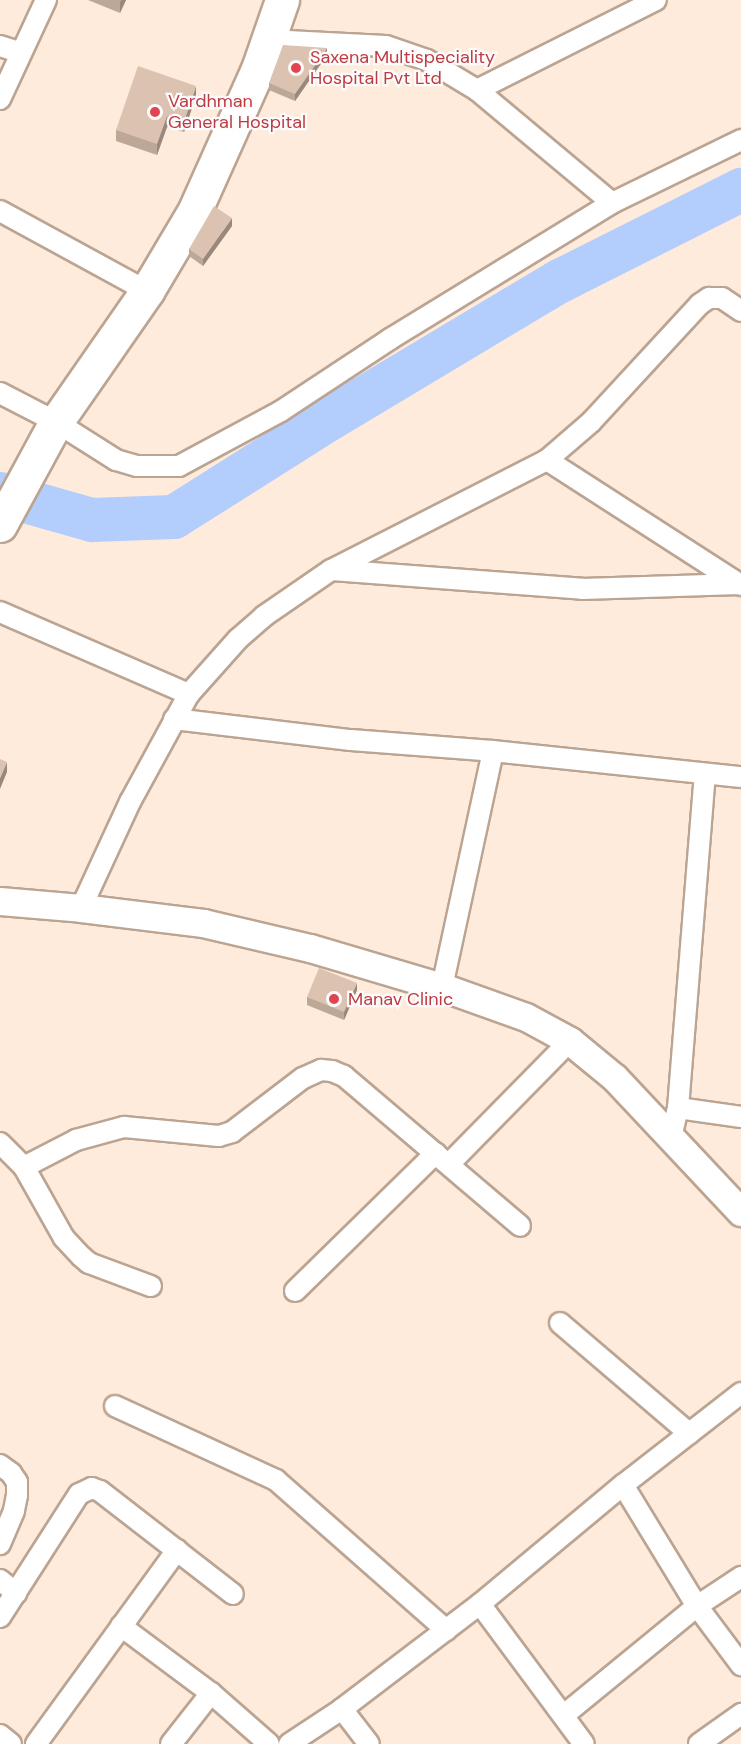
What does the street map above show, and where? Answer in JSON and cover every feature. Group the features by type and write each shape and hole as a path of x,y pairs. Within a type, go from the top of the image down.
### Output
{"highway":[{"path":"0,525 49,435 147,291 194,212 258,69 282,0"}],"street":[{"path":"0,99 46,0"},
{"path":"477,90 657,0"},
{"path":"268,40 386,46 427,60 477,90 612,203"},
{"path":"0,46 21,53"},
{"path":"0,393 49,435 137,466 179,466 281,411 390,339 612,203 741,140"},
{"path":"0,211 147,291"},
{"path":"81,908 130,802 189,694 214,663 264,616 331,570 547,460 591,422 700,304 715,296 741,311"},
{"path":"547,460 740,584"},
{"path":"331,570 582,589 740,584"},
{"path":"0,612 189,694"},
{"path":"174,719 351,740 741,777"},
{"path":"442,987 493,752"},
{"path":"672,1138 678,1108 705,774"},
{"path":"0,901 203,923 310,948 442,987 526,1017 570,1041 615,1078 741,1212"},
{"path":"295,1291 570,1041"},
{"path":"24,1167 76,1140 124,1127 219,1136 232,1132 303,1078 321,1070 344,1076 520,1226"},
{"path":"678,1108 741,1117"},
{"path":"0,1143 24,1167 64,1238 82,1257 89,1263 151,1286"},
{"path":"560,1323 689,1433"},
{"path":"289,1744 342,1709 480,1604 623,1485 741,1393"},
{"path":"115,1406 276,1480 446,1630"},
{"path":"0,1465 11,1473 17,1482 14,1511 0,1544"},
{"path":"623,1485 697,1606 741,1665"},
{"path":"0,1617 79,1494 85,1490 100,1491 233,1594"},
{"path":"36,1744 177,1550"},
{"path":"564,1714 697,1606 741,1577"},
{"path":"0,1580 16,1593"},
{"path":"480,1604 564,1714 584,1744"},
{"path":"121,1626 211,1693 269,1744"},
{"path":"171,1744 211,1693"},
{"path":"342,1709 369,1744"},
{"path":"699,1744 741,1714"},
{"path":"0,1735 11,1744"}],"building":[{"path":"283,45 327,48 295,94 269,83"},
{"path":"138,66 196,86 184,122 167,116 157,144 116,130"},
{"path":"214,206 232,218 203,259 189,249"},
{"path":"0,759 7,762 0,778"},
{"path":"319,968 357,983 344,1012 307,997"}],"waterway":[{"path":"0,494 92,520 174,517 329,419 560,281 741,190"}],"place":[{"name":"Saxena Multispeciality Hospital Pvt Ltd","path":"296,68"},
{"name":"Vardhman General Hospital","path":"155,112"},
{"name":"Manav Clinic","path":"334,999"}]}
